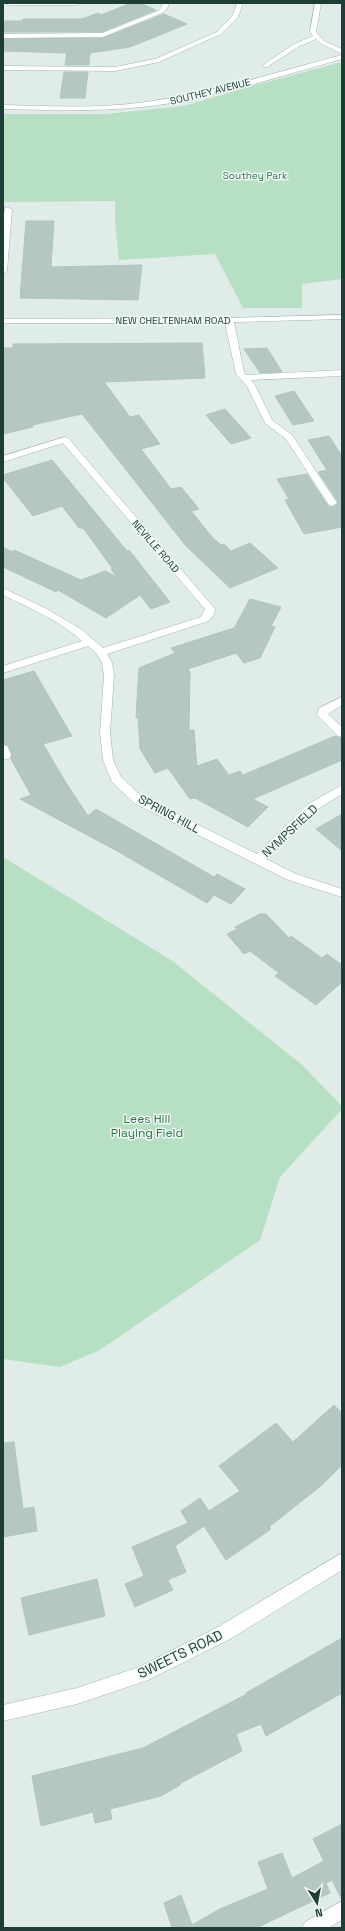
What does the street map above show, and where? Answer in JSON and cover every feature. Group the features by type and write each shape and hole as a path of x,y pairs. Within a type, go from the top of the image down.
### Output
{"street":[{"path":"9,3 77,3"},
{"path":"3,36 103,35 160,12 164,9 166,3"},
{"path":"3,68 115,69 157,61 219,33 236,16 240,3"},
{"path":"318,3 313,32 316,37 342,52"},
{"path":"265,66 285,55 305,40 316,37"},
{"name":"SOUTHEY AVENUE","path":"3,107 95,108 162,102 190,97 342,57"},
{"path":"3,272 8,209"},
{"name":"NEW CHELTENHAM ROAD","path":"3,321 229,320 342,317"},
{"path":"229,320 240,374 251,385 268,421 289,437 332,503"},
{"path":"244,378 342,373"},
{"name":"NEVILLE ROAD","path":"3,459 65,440 210,609 209,614 204,618 101,652"},
{"name":"SPRING HILL","path":"3,591 41,610 77,631 101,652 107,663 109,676 105,732 108,760 116,780 138,800 292,877 342,893"},
{"path":"3,670 91,642"},
{"path":"342,701 323,711 322,716 342,733"},
{"path":"3,749 6,755 3,756"},
{"name":"NYMPSFIELD","path":"258,860 312,807 342,789"},
{"name":"SWEETS ROAD","path":"4,1710 77,1696 142,1674 224,1632 342,1561"},
{"path":"311,1928 342,1910"}],"green space":[{"name":"Southey Park","path":"342,62 342,279 302,284 302,308 243,308 215,254 119,260 115,221 115,201 3,202 3,114 106,114 184,106"},
{"name":"Lees Hill Playing Field","path":"3,857 171,960 301,1064 342,1106 342,1109 280,1177 260,1240 100,1350 60,1367 3,1359"}],"building":[{"path":"131,3 140,3 156,10 102,32 3,32 5,21 22,21 23,19 82,19 98,13 101,15"},
{"path":"164,14 187,24 130,47 90,53 89,65 65,65 67,53 3,51 3,39 103,38"},
{"path":"64,72 88,72 85,98 60,98"},
{"path":"26,221 54,221 51,267 142,265 138,300 20,298"},
{"path":"202,343 205,378 104,382 130,417 139,415 160,444 141,449 171,489 181,487 199,509 191,511 212,537 221,545 224,544 231,551 250,543 278,568 230,588 186,546 82,414 32,425 33,427 3,434 3,348 13,348 13,344"},
{"path":"267,348 282,372 260,373 244,349"},
{"path":"294,391 314,421 293,425 275,396"},
{"path":"225,409 251,438 231,444 206,415"},
{"path":"329,436 342,456 342,527 304,534 285,500 289,499 277,479 307,474 328,506 333,507 338,504 318,472 327,470 308,440"},
{"path":"52,460 127,551 129,550 170,602 151,609 140,595 106,618 58,590 56,592 3,567 3,547 12,552 14,550 81,580 105,571 117,577 111,569 113,569 83,528 79,528 62,506 33,516 3,478 3,475"},
{"path":"250,599 281,607 271,626 275,627 260,658 244,663 236,653 188,669 190,672 189,730 194,730 197,766 217,759 229,775 240,771 243,775 335,736 342,738 342,760 253,799 268,807 248,827 195,798 190,799 168,768 155,773 140,749 138,717 136,718 139,668 175,653 171,648 234,628"},
{"path":"34,671 72,736 43,744 88,816 96,809 214,877 217,874 245,889 231,904 214,895 207,903 117,851 20,799 31,795 11,759 12,754 8,745 3,744 3,680"},
{"path":"342,814 342,851 316,829"},
{"path":"260,914 266,914 289,938 291,936 322,958 327,954 342,965 342,982 316,1005 275,976 279,973 250,951 244,954 227,934 237,929 235,927"},
{"path":"334,1405 342,1413 342,1465 322,1485 269,1527 271,1529 226,1560 204,1526 175,1546 186,1572 168,1580 173,1590 135,1607 125,1584 144,1576 132,1547 188,1523 181,1511 200,1498 209,1511 240,1491 219,1466 276,1423 293,1442"},
{"path":"14,1442 23,1509 34,1507 37,1531 3,1537 3,1443"},
{"path":"97,1579 105,1616 29,1635 21,1598"},
{"path":"342,1638 342,1693 266,1736 261,1724 236,1734 242,1751 179,1784 180,1785 161,1796 110,1809 112,1819 95,1823 93,1812 41,1826 32,1776 143,1748 247,1694 246,1693"},
{"path":"342,1824 342,1900 332,1880 326,1883 330,1893 256,1928 172,1928 164,1903 181,1895 192,1925 220,1909 268,1889 258,1862 282,1853 292,1878 324,1861 313,1839"}]}
